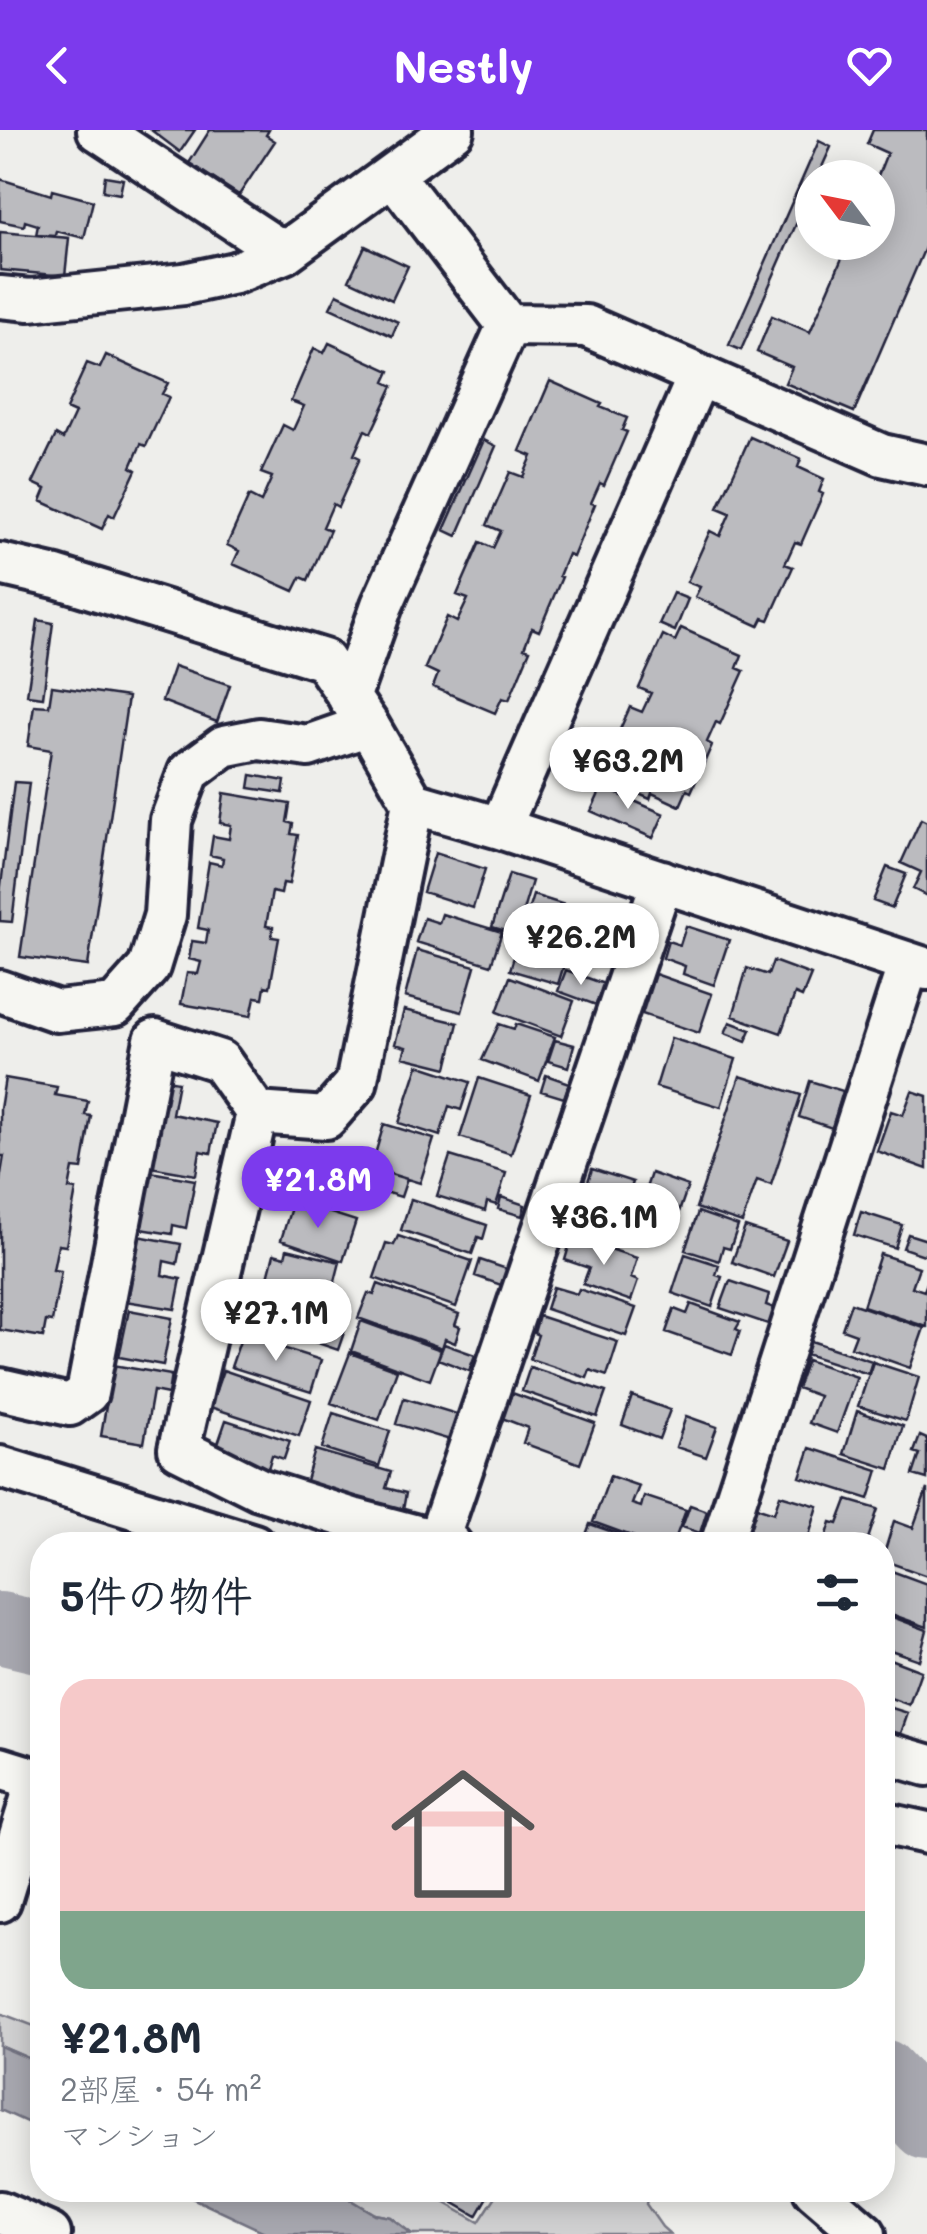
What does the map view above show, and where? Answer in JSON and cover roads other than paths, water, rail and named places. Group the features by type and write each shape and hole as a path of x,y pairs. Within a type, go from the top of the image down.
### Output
{"street":[{"path":"98,130 284,253"},
{"path":"0,297 30,300 184,284 234,274 284,253 453,130"},
{"path":"393,175 508,325"},
{"path":"508,325 586,326 882,455 927,465"},
{"path":"0,991 57,1011 115,1005 148,967 165,915 172,820 189,772 224,746 259,739 308,746 359,711 382,605 508,325"},
{"path":"500,828 698,377"},
{"path":"0,564 56,576 324,660 413,803 356,1084 326,1118 257,1113"},
{"path":"413,803 918,966 725,1532"},
{"path":"448,1532 662,881"},
{"path":"0,1389 70,1405 87,1393 155,1040 220,1062 257,1113 180,1449 259,1489 405,1532"},
{"path":"0,1467 212,1532"},
{"path":"895,1756 927,1765"},
{"path":"0,1901 27,1776"},
{"path":"895,1826 927,1833"},
{"path":"828,2202 865,2234"},
{"path":"0,2212 50,2234"}],"waterway":[{"path":"0,1628 30,1635"},
{"path":"895,2089 927,2124"}]}
